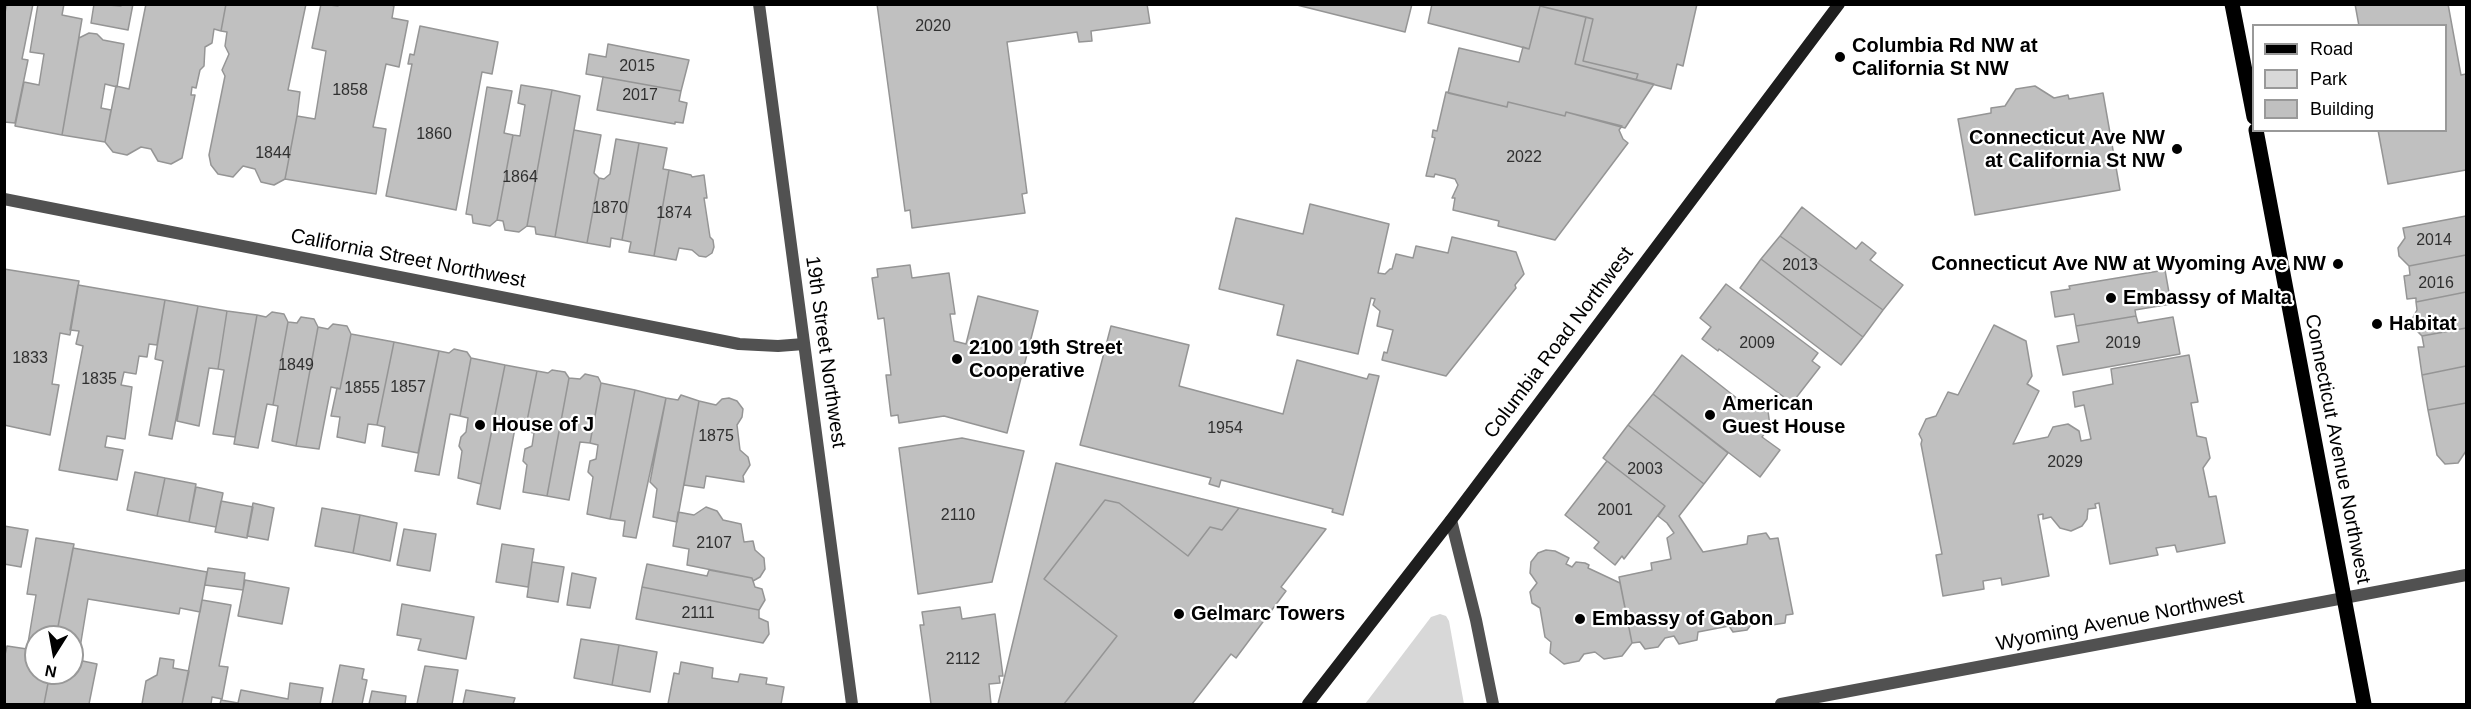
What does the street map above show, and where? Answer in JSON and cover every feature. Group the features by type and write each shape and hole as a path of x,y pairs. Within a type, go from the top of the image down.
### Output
{"main road":[{"name":"Columbia Road Northwest","path":"1308,705 1451,520 1839,4"},
{"path":"2232,4 2252,112"},
{"name":"Connecticut Avenue Northwest","path":"2256,132 2364,705"}],"street":[{"name":"19th Street Northwest","path":"759,4 852,705"},
{"name":"California Street Northwest","path":"4,199 739,344 758,346 804,344"},
{"path":"1451,520 1476,620 1493,705"},
{"name":"Wyoming Avenue Northwest","path":"1780,705 2466,575"}],"green space":[{"path":"1440,614 1446,616 1449,621 1464,704 1365,704 1431,617"}],"building":[{"path":"7,4 33,4 22,59 28,60 15,123 4,122 4,17"},
{"path":"38,4 64,4 62,15 82,19 62,135 15,126 24,82 39,85 44,54 30,52"},
{"path":"94,4 121,6 122,4 133,4 128,30 91,23"},
{"path":"146,4 226,4 221,31 214,29 212,43 205,47 204,66 200,70 196,88 192,87 191,95 195,95 182,158 171,164 158,161 151,149 141,147 127,155 113,152 105,142 116,86 129,89"},
{"path":"226,4 306,4 288,90 300,92 297,116 285,179 274,185 261,182 255,169 243,166 233,177 218,174 211,165 209,155 225,76 222,70 229,54 225,46 227,32 221,31"},
{"path":"321,4 338,6 338,4 388,4 394,6 392,18 408,21 399,67 386,64 373,127 386,129 376,194 285,179 297,116 315,119 326,51 312,48"},
{"path":"877,4 1147,4 1150,23 1091,31 1092,41 1079,42 1077,32 1007,42 1027,193 1022,194 1025,213 912,228 910,210 905,211"},
{"path":"1293,4 1412,4 1405,32"},
{"path":"1432,4 1697,4 1683,66 1677,64 1671,89 1636,80 1638,74 1583,61 1593,19 1540,6 1529,49 1428,23"},
{"path":"2355,4 2448,4 2461,75 2466,74 2466,170 2388,184 2378,132 2447,132 2447,24 2359,24"},
{"path":"1540,6 1586,17 1575,64 1654,84 1625,128 1566,112 1565,116 1508,102 1507,107 1448,93 1459,48 1519,62 1523,47 1529,49"},
{"path":"1586,17 1593,19 1583,61 1638,74 1636,80 1575,64"},
{"path":"420,26 498,42 492,74 482,72 456,210 386,196 412,64 408,64 410,54 414,55"},
{"path":"89,33 97,34 103,40 124,44 117,87 105,84 101,108 111,110 105,142 62,135 79,38"},
{"path":"608,44 689,60 681,91 586,74 589,54 606,57"},
{"path":"603,77 681,91 679,101 687,103 683,123 675,122 675,124 597,110"},
{"path":"521,85 552,90 527,226 519,232 505,230 503,221 497,220 513,135 520,136 525,105 518,103"},
{"path":"2035,86 2054,98 2068,95 2069,99 2103,93 2120,190 1975,215 1958,119 1991,113 1991,108 2005,106 2016,89"},
{"path":"487,87 512,91 504,133 513,135 497,220 490,226 473,223 472,215 466,214"},
{"path":"552,90 580,96 555,237 536,234 535,227 527,226"},
{"path":"1446,92 1507,107 1508,102 1565,116 1566,112 1622,126 1619,130 1623,139 1628,143 1555,240 1498,226 1499,221 1453,210 1455,198 1452,198 1458,185 1455,179 1435,174 1434,177 1426,176 1435,138 1432,137 1433,130 1437,131"},
{"path":"574,130 601,135 594,173 599,178 587,243 555,237"},
{"path":"616,139 639,143 622,240 611,238 610,247 587,243 599,178 604,179 610,174"},
{"path":"639,143 667,148 663,169 669,170 654,256 629,252 631,242 622,240"},
{"path":"669,170 692,177 704,175 707,198 704,198 710,237 714,247 712,253 706,257 699,256 692,250 679,248 676,260 654,256"},
{"path":"1310,204 1389,224 1378,273 1385,274 1392,269 1396,254 1413,258 1416,246 1448,253 1452,237 1516,252 1524,274 1515,285 1516,288 1446,376 1382,360 1384,352 1387,353 1393,330 1377,326 1380,311 1373,305 1375,299 1371,298 1358,354 1277,335 1284,305 1219,289 1236,218 1303,234"},
{"path":"1802,207 1856,249 1862,242 1876,253 1870,260 1903,285 1883,310 1780,236"},
{"path":"2466,216 2466,255 2409,266 2399,256 2398,248 2405,238 2403,228"},
{"path":"1780,236 1883,310 1863,337 1761,259"},
{"path":"2466,255 2466,292 2416,302 2416,298 2407,299 2404,276 2410,275 2409,266"},
{"path":"1761,259 1863,337 1841,365 1740,288"},
{"name":"2100 19th Street Cooperative","path":"910,265 912,278 949,273 955,314 950,314 954,341 966,344 978,296 1038,311 1007,433 944,416 899,423 898,415 891,416 886,375 891,375 884,318 878,319 872,278 878,277 877,269"},
{"path":"4,269 79,281 70,335 60,333 52,384 59,385 50,435 4,425"},
{"name":"Embassy of Malta","path":"2165,270 2171,304 2135,310 2136,316 2076,326 2074,314 2055,317 2051,292 2070,289 2069,286"},
{"path":"1726,284 1818,353 1812,361 1820,367 1792,403 1702,339 1711,327 1700,318"},
{"path":"78,285 165,300 157,345 149,344 147,357 139,356 136,374 124,372 121,385 132,387 125,439 107,436 105,447 123,450 117,480 59,470 83,346 76,344 79,331 70,330"},
{"path":"2466,292 2466,328 2422,336 2413,327 2411,321 2417,310 2416,302"},
{"path":"165,300 198,306 172,439 149,435 163,361 155,359"},
{"path":"198,306 227,311 218,369 209,368 199,426 177,421"},
{"path":"227,311 257,315 235,437 213,434 224,370 218,369"},
{"path":"272,312 284,314 288,322 273,405 267,404 258,448 234,444 257,315 266,317"},
{"path":"2136,316 2138,323 2173,317 2180,354 2063,375 2057,346 2079,342 2076,326"},
{"path":"301,317 314,319 318,327 296,446 272,441 278,406 273,405 288,322 297,323"},
{"path":"333,324 347,326 351,334 340,389 331,387 319,449 296,446 318,327 328,329"},
{"path":"1994,325 2026,341 2032,376 2027,384 2039,391 2013,444 2048,437 2053,427 2068,424 2079,431 2081,441 2091,439 2084,405 2075,407 2073,392 2113,384 2111,369 2189,355 2198,402 2191,403 2197,436 2206,438 2210,458 2203,468 2209,497 2216,496 2225,543 2177,552 2175,545 2156,548 2158,555 2110,564 2099,503 2095,504 2096,508 2088,509 2087,519 2082,526 2071,531 2060,528 2051,517 2043,519 2043,514 2038,515 2049,576 2002,585 2001,578 1983,581 1984,589 1943,596 1936,555 1942,554 1922,440 1919,434 1926,419 1936,416 1948,392 1958,395"},
{"path":"1111,326 1189,345 1179,386 1283,414 1297,360 1367,379 1369,374 1379,376 1343,515 1332,512 1333,509 1221,480 1219,487 1209,484 1211,478 1080,445"},
{"path":"2466,328 2466,366 2422,375 2418,347 2424,347 2422,336"},
{"path":"351,334 394,342 377,425 368,424 365,443 337,437 340,417 331,416 337,388 340,389"},
{"path":"394,342 439,351 418,453 382,446 385,427 377,425"},
{"path":"454,349 467,352 471,358 460,416 450,414 439,475 415,471 439,351 449,353"},
{"path":"1682,355 1743,403 1760,405 1768,411 1770,426 1762,437 1780,450 1760,477 1653,394"},
{"name":"House of J","path":"471,358 505,365 481,484 458,478 462,451 459,446 461,437 466,432 468,418 460,416"},
{"path":"505,365 537,371 525,431 515,428 500,509 477,504"},
{"path":"2466,366 2466,403 2428,410 2422,375"},
{"path":"552,370 565,372 569,378 547,496 523,492 527,465 523,461 525,449 532,446 534,433 525,431 537,371 548,373"},
{"path":"585,374 598,377 601,383 590,443 580,442 569,500 547,496 569,378 580,379"},
{"path":"601,383 635,390 610,519 587,514 593,477 588,472 590,461 596,459 598,445 590,443"},
{"path":"635,390 666,398 636,538 623,536 625,521 610,519"},
{"path":"1653,394 1728,453 1704,484 1628,425"},
{"path":"681,395 699,401 677,522 653,517 657,489 650,482 666,398 678,400"},
{"path":"729,398 737,401 743,409 742,417 737,425 740,450 748,457 750,465 743,476 744,482 706,476 704,488 684,485 699,401 716,405 722,399"},
{"path":"2466,403 2466,451 2458,463 2445,464 2437,455 2428,410"},
{"path":"1628,425 1704,484 1679,516 1703,552 1747,544 1748,536 1766,533 1770,539 1778,538 1793,614 1786,615 1785,623 1765,626 1761,620 1753,622 1747,630 1733,632 1729,626 1698,632 1697,640 1679,644 1674,636 1665,638 1658,647 1645,649 1640,642 1632,643 1619,577 1652,570 1651,563 1671,559 1667,538 1674,533 1658,516 1665,506 1603,458"},
{"path":"962,438 1024,451 992,582 918,594 899,448"},
{"path":"1607,461 1665,506 1624,559 1622,556 1615,565 1594,548 1599,542 1565,515"},
{"path":"1056,463 1239,508 1222,530 1210,527 1188,556 1119,503 1105,500 1044,579 1117,636 1064,704 998,704"},
{"path":"135,472 165,478 157,516 127,510"},
{"path":"165,478 196,484 189,522 157,516"},
{"path":"196,487 223,493 216,527 189,522"},
{"name":"Gelmarc Towers","path":"1105,500 1119,503 1188,556 1210,527 1222,530 1239,508 1326,529 1281,587 1286,591 1236,658 1231,654 1192,704 1064,704 1117,636 1044,579"},
{"path":"221,501 253,507 247,538 215,532"},
{"path":"253,503 274,508 268,540 247,536"},
{"path":"706,507 717,511 723,520 741,524 744,542 753,541 755,550 764,558 765,569 760,577 753,581 752,578 687,565 689,549 673,546 678,512 694,515"},
{"path":"322,508 360,515 353,553 315,546"},
{"path":"360,515 397,523 390,561 353,553"},
{"path":"4,526 28,530 21,567 4,564"},
{"path":"404,529 436,534 430,571 397,565"},
{"path":"36,538 74,544 58,625 31,625 36,595 27,594"},
{"path":"502,544 534,549 528,587 496,582"},
{"path":"73,548 207,572 200,612 180,608 179,614 88,599 84,625 58,625"},
{"path":"1546,550 1555,551 1569,558 1566,564 1572,567 1576,562 1585,563 1589,565 1588,568 1620,583 1632,643 1622,656 1604,659 1595,652 1584,654 1579,661 1564,664 1550,653 1551,642 1545,637 1540,608 1532,603 1530,592 1537,583 1530,573 1531,562 1538,553"},
{"path":"532,562 564,567 558,602 527,597"},
{"path":"647,564 707,576 709,570 752,578 755,587 762,589 765,600 759,610 642,587"},
{"path":"208,568 245,573 243,590 205,585"},
{"path":"572,573 596,578 590,608 567,605"},
{"path":"245,580 289,588 282,624 238,616"},
{"path":"642,587 759,610 759,618 768,622 769,634 763,643 636,619"},
{"path":"202,600 231,605 219,666 228,667 222,699 212,697 211,704 182,704"},
{"path":"402,604 474,617 466,659 418,650 421,639 397,635"},
{"path":"960,607 962,619 995,614 1003,676 999,676 1000,683 989,684 991,704 931,704 920,625 924,625 922,612"},
{"path":"581,639 619,645 612,685 574,678"},
{"path":"619,645 657,652 650,692 612,685"},
{"path":"7,646 24,649 24,685 48,685 44,704 4,704 4,659"},
{"path":"160,658 174,660 173,668 189,671 182,704 142,704 146,681 157,675"},
{"path":"84,661 97,664 89,704 44,704 48,685 84,685"},
{"path":"681,662 713,668 712,678 738,682 740,674 767,678 766,684 784,687 781,704 668,704 674,673 679,674"},
{"path":"340,665 364,669 362,679 367,680 362,704 332,704"},
{"path":"425,666 458,670 452,704 417,704"},
{"path":"290,683 323,688 320,704 220,704 221,700 238,703 241,690 288,699"},
{"path":"466,690 515,698 513,704 463,704"},
{"path":"372,691 406,696 405,704 369,704"}],"place":[{"name":"Columbia Rd NW at California St NW","path":"1840,57"},
{"name":"Connecticut Ave NW at California St NW","path":"2177,149"},
{"name":"Connecticut Ave NW at Wyoming Ave NW","path":"2338,264"},
{"name":"Embassy of Malta","path":"2111,298"},
{"name":"Habitat","path":"2377,324"},
{"name":"2100 19th Street Cooperative","path":"957,359"},
{"name":"American Guest House","path":"1710,415"},
{"name":"House of J","path":"480,425"},
{"name":"Gelmarc Towers","path":"1179,614"},
{"name":"Embassy of Gabon","path":"1580,619"}]}
